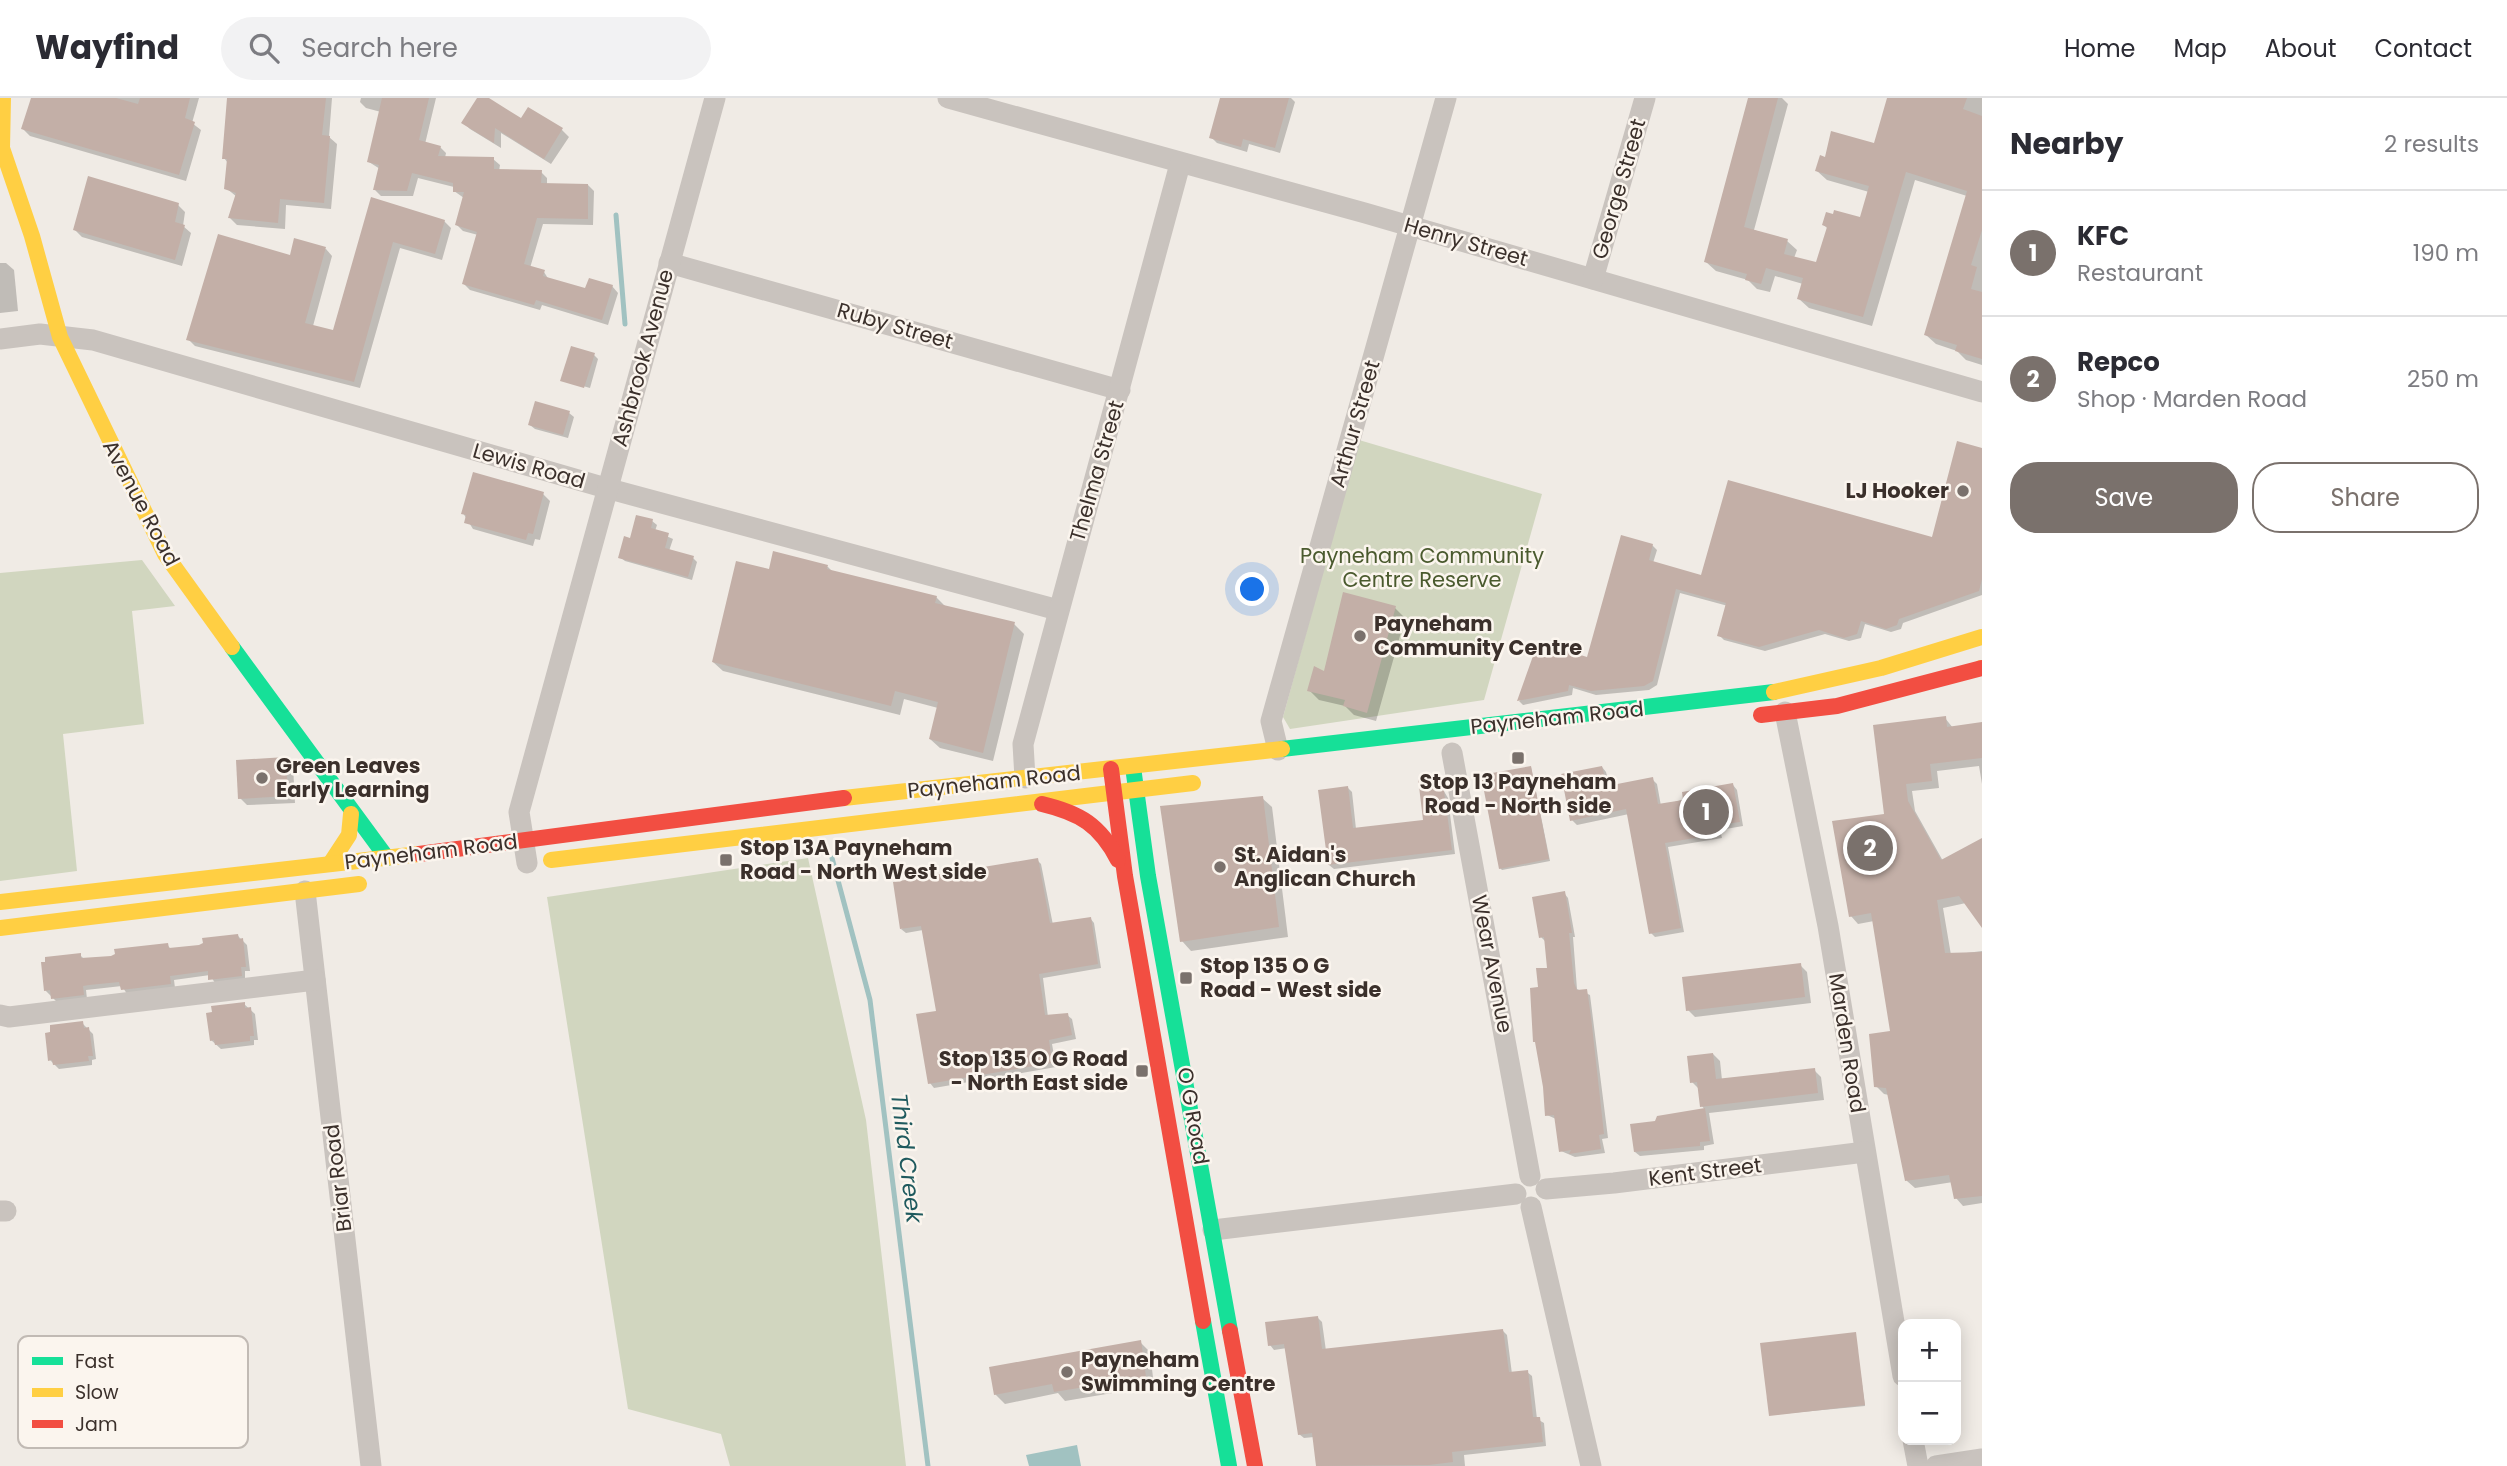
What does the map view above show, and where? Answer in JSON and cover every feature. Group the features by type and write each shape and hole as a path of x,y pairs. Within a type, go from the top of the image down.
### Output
{"main road":[{"name":"Avenue Road","path":"3,98 2,148 32,236 60,337 99,424 165,554 351,814 387,858"},
{"name":"Payneham Road","path":"0,902 387,858 824,800 1762,695 1881,668 1982,637"},
{"path":"1749,717 1837,706 1982,668"},
{"name":"O G Road","path":"1133,766 1135,790 1255,1466"},
{"name":"O G Road","path":"1111,769 1125,876 1229,1466"},
{"name":"Payneham Road","path":"520,864 1203,782"},
{"path":"1032,801 1068,810 1092,821 1106,836 1125,876"},
{"path":"330,864 347,840 352,828 351,814"},
{"name":"Payneham Road","path":"0,928 366,883 387,858"},
{"path":"387,858 411,872"},
{"path":"194,880 195,888 207,898 242,898"},
{"path":"1188,1233 1213,1230"}],"street":[{"name":"Ashbrook Avenue","path":"520,864 522,841 519,812 715,98"},
{"name":"Henry Street","path":"948,98 993,104 1180,164 1411,226 1982,392"},
{"name":"Arthur Street","path":"1278,750 1270,721 1446,98"},
{"name":"George Street","path":"1593,279 1645,98"},
{"name":"Thelma Street","path":"1025,778 1023,744 1180,164"},
{"name":"Ruby Street","path":"669,263 1120,390"},
{"name":"Lewis Road","path":"0,339 40,334 93,340 606,488 1058,610"},
{"name":"Marden Road","path":"1785,712 1828,926 1898,1347"},
{"name":"Wear Avenue","path":"1452,753 1538,1182"},
{"name":"Briar Road","path":"305,891 371,1466"},
{"path":"0,1014 9,1017 315,981"},
{"name":"Kent Street","path":"1538,1182 1614,1184 1865,1152"},
{"path":"1538,1182 1519,1181 1591,1466"},
{"path":"1213,1230 1523,1200"},
{"path":"1914,1445 1918,1466"},
{"path":"1936,1466 1982,1459"}],"green space":[{"name":"Payneham Community Centre Reserve","path":"1359,440 1542,494 1484,700 1290,729 1283,717"},
{"path":"142,560 175,606 132,611 144,724 63,734 77,871 0,881 0,573"},
{"path":"808,858 866,1120 906,1466 730,1466 721,1434 628,1409 547,897"}],"water":[{"path":"1077,1445 1081,1466 1029,1466 1026,1455"}],"building":[{"path":"31,98 116,98 138,104 140,98 190,98 185,118 195,122 179,175 21,129"},
{"path":"227,98 326,98 322,135 330,136 324,203 280,199 278,223 228,218 236,193 224,189 227,159 222,159"},
{"path":"382,98 429,98 419,140 441,146 438,156 494,157 494,169 542,170 541,183 588,184 588,219 537,218 524,264 545,270 543,276 585,288 589,278 613,285 602,320 536,300 534,305 462,284 477,232 455,225 464,192 453,192 453,183 412,173 407,191 373,190 379,165 367,162"},
{"path":"477,98 489,98 521,118 528,107 563,128 544,159 495,128 494,143 461,123"},
{"path":"1220,98 1289,98 1275,148 1243,139 1241,147 1209,138"},
{"path":"1748,98 1778,98 1744,227 1788,239 1784,254 1816,262 1827,227 1822,225 1826,212 1833,214 1834,210 1860,217 1869,186 1815,171 1820,155 1825,157 1831,131 1874,143 1887,98 1967,98 1963,109 1982,116 1982,230 1971,265 1977,267 1971,289 1982,292 1982,359 1955,351 1957,345 1924,335 1967,191 1906,172 1863,317 1797,299 1803,278 1766,268 1761,284 1745,280 1747,274 1704,262"},
{"path":"88,176 179,203 175,222 185,225 175,260 73,230"},
{"path":"371,197 445,220 435,254 393,242 354,382 186,340 218,234 290,255 294,238 326,247 305,323 333,330"},
{"path":"571,346 595,353 584,388 560,381"},
{"path":"535,401 570,411 563,435 528,425"},
{"path":"1957,441 1982,448 1982,579 1979,591 1899,619 1897,625 1886,629 1861,621 1857,634 1844,638 1819,630 1759,647 1717,636 1726,603 1676,589 1653,681 1644,686 1591,691 1569,685 1568,691 1517,701 1538,642 1587,657 1621,535 1653,544 1649,560 1701,575 1728,480 1932,537"},
{"path":"473,472 544,492 533,534 528,533 526,540 464,523 466,515 461,514"},
{"path":"636,515 653,519 651,528 669,533 665,548 694,556 688,577 618,558 624,536 630,538"},
{"path":"773,551 828,565 827,569 937,596 935,603 1015,622 983,753 929,739 938,702 895,691 891,706 712,662 736,561 769,569"},
{"name":"Payneham Community Centre","path":"1343,592 1396,606 1367,713 1343,706 1345,700 1307,691 1314,666 1324,671"},
{"path":"1946,716 1947,727 1982,722 1982,758 1930,764 1932,781 1906,784 1908,801 1941,860 1982,838 1982,928 1959,896 1937,900 1945,953 1982,952 1982,1196 1954,1199 1949,1175 1905,1181 1886,1088 1874,1087 1869,1034 1890,1031 1871,913 1849,917 1832,821 1884,814 1873,725"},
{"name":"Green Leaves Early Learning","path":"286,757 288,796 238,799 236,760"},
{"path":"1531,766 1549,859 1499,869 1481,775"},
{"path":"1602,766 1607,786 1653,777 1658,804 1683,800 1682,792 1733,783 1740,822 1717,825 1718,834 1665,843 1681,928 1649,934 1626,809 1570,821 1561,774"},
{"path":"1427,777 1438,781 1444,791 1452,850 1328,865 1318,790 1348,786 1353,828 1423,820 1418,778"},
{"name":"St. Aidan's Anglican Church","path":"1263,796 1279,927 1180,942 1160,806"},
{"path":"1038,858 1050,923 1091,917 1098,964 1039,974 1045,1015 1068,1013 1072,1035 1049,1040 1052,1063 928,1084 916,1014 936,1011 921,926 900,929 893,882"},
{"path":"1565,891 1572,933 1569,933 1574,983 1577,990 1587,989 1604,1134 1599,1135 1601,1149 1569,1154 1571,1150 1559,1152 1554,1115 1545,1116 1543,1087 1533,1042 1530,988 1538,987 1536,968 1547,968 1544,937 1539,938 1532,897"},
{"path":"238,934 239,939 243,938 246,967 241,967 242,976 208,980 208,971 170,976 171,984 121,990 119,982 89,985 83,986 84,995 51,999 50,990 44,991 41,962 45,962 45,957 81,953 81,958 111,956 115,954 114,949 168,943 169,948 199,945 203,943 202,938"},
{"path":"1801,963 1805,997 1686,1011 1682,977"},
{"path":"245,1002 245,1008 251,1007 254,1036 250,1036 250,1041 215,1045 214,1040 210,1041 206,1013 212,1012 211,1006"},
{"path":"83,1021 84,1028 89,1027 93,1056 88,1056 89,1061 53,1065 52,1060 48,1061 45,1033 50,1032 50,1025"},
{"path":"1713,1053 1716,1079 1815,1068 1818,1093 1700,1107 1697,1082 1690,1083 1687,1056"},
{"path":"1705,1108 1710,1141 1700,1142 1700,1146 1634,1152 1630,1124 1655,1121 1657,1116"},
{"path":"1318,1316 1322,1349 1503,1329 1509,1372 1528,1370 1533,1417 1540,1417 1543,1442 1452,1452 1453,1462 1429,1465 1316,1466 1312,1433 1298,1435 1284,1344 1268,1346 1265,1322"},
{"path":"1856,1332 1865,1405 1769,1416 1760,1343"},
{"name":"Payneham Swimming Centre","path":"1141,1340 1146,1377 1054,1392 1052,1384 994,1395 989,1367"}],"waterway":[{"name":"Third Creek","path":"616,215 625,324"},
{"name":"Third Creek","path":"832,858 870,1000 928,1466"}],"traffic: fast":[{"path":"232,647 387,858"},
{"path":"1282,749 1774,692"},
{"path":"1133,767 1148,876 1230,1331"},
{"path":"1203,1321 1229,1466"}],"traffic: slow":[{"path":"3,98 2,148 32,236 60,337 165,554 232,647"},
{"path":"1774,692 1881,668 1982,637"},
{"path":"844,798 1282,749"},
{"path":"551,860 1193,783"},
{"path":"330,864 349,835 351,814"},
{"path":"0,902 419,854"},
{"path":"0,928 359,884"}],"traffic: jam":[{"path":"1761,715 1837,706 1982,668"},
{"path":"1111,769 1125,876 1203,1321"},
{"path":"419,854 844,798"},
{"path":"1042,804 1088,822 1104,838 1118,860"},
{"path":"1230,1331 1255,1466"}],"place":[{"name":"LJ Hooker","path":"1963,491"},
{"name":"Payneham Community Centre","path":"1360,636"},
{"name":"Stop 13 Payneham Road - North side","path":"1518,758"},
{"name":"Green Leaves Early Learning","path":"262,778"},
{"name":"KFC","path":"1706,812"},
{"name":"Repco","path":"1870,848"},
{"name":"Stop 13A Payneham Road - North West side","path":"726,860"},
{"name":"St. Aidan's Anglican Church","path":"1220,867"},
{"name":"Stop 135 O G Road - West side","path":"1186,978"},
{"name":"Stop 135 O G Road - North East side","path":"1142,1071"},
{"name":"Payneham Swimming Centre","path":"1067,1372"}]}
